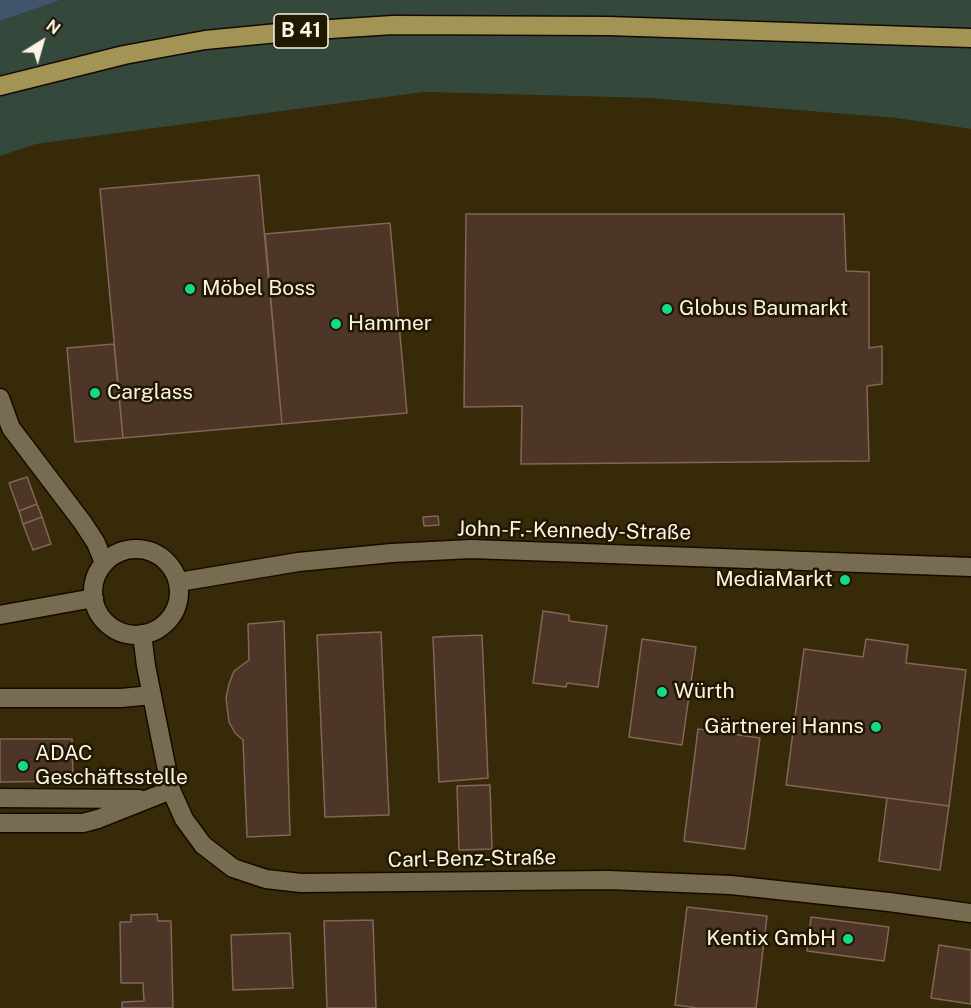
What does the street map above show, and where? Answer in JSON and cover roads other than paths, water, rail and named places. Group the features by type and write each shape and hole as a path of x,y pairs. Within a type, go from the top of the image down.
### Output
{"main road":[{"name":"B 41","path":"0,86 123,55 205,40 393,25 608,26 971,38"},
{"path":"928,37 971,29"},
{"path":"928,37 971,50"}],"street":[{"path":"0,398 5,431 83,523 96,543 104,563"},
{"path":"138,548 156,553 171,565 179,582 179,600 172,616 159,628 142,634 126,633 111,626 99,614 94,598 93,585 104,563 119,552 138,548"},
{"name":"John-F.-Kennedy-Straße","path":"179,582 298,562 393,553 471,549 971,567"},
{"path":"0,615 94,598"},
{"name":"Carl-Benz-Straße","path":"142,634 171,790 184,819 203,845 234,868 266,879 301,883 608,880 731,885 971,913"},
{"path":"0,698 121,698 152,695"},
{"path":"0,823 82,822 98,819 171,790"},
{"path":"0,798 149,799"}],"water":[{"path":"0,0 61,0 0,21"}],"place":[{"name":"Möbel Boss","path":"190,289"},
{"name":"Globus Baumarkt","path":"667,309"},
{"name":"Hammer","path":"336,324"},
{"name":"Carglass","path":"95,393"},
{"name":"MediaMarkt","path":"845,580"},
{"name":"Würth","path":"662,692"},
{"name":"Gärtnerei Hanns","path":"876,727"},
{"name":"ADAC Geschäftsstelle","path":"23,766"},
{"name":"Kentix GmbH","path":"848,939"}]}
